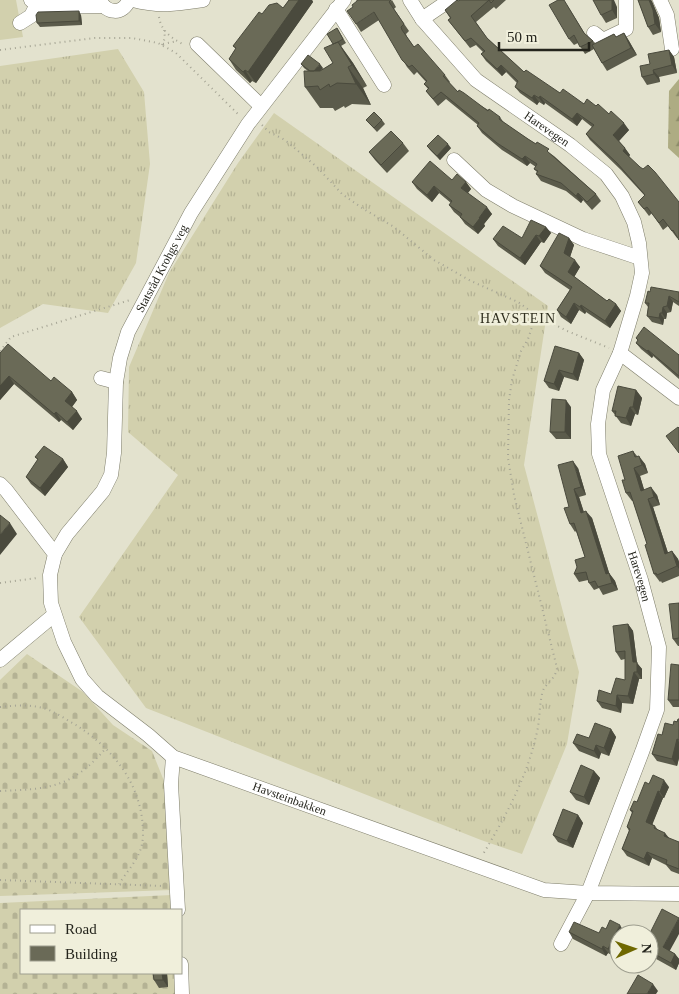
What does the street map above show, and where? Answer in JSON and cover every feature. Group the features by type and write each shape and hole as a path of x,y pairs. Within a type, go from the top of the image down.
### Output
{"street":[{"path":"20,23 31,16 34,2 42,7 101,3 109,10 119,11 124,8 129,0"},
{"path":"133,0 162,4 203,0"},
{"name":"Harevegen","path":"410,0 422,19 476,80 570,145 606,174 622,196 634,222 642,273 620,353 603,390 598,424 599,454 641,580 659,647 657,710 588,893"},
{"path":"422,19 450,0"},
{"path":"594,33 603,40 626,29 626,0"},
{"path":"660,0 667,15 672,49"},
{"name":"Statsråd Krohgs veg","path":"54,615 51,603 50,575 55,554 67,534 103,491 111,475 114,453 116,382 120,358 128,332 191,213 254,116 340,5 384,85"},
{"path":"196,44 254,116"},
{"path":"454,160 486,190 513,206 583,239 640,258"},
{"path":"620,353 679,398"},
{"path":"101,378 116,382"},
{"path":"0,484 55,554"},
{"path":"0,660 54,615"},
{"name":"Havsteinbakken","path":"54,615 64,642 82,679 98,696 174,757 544,890 588,893 679,894"},
{"path":"174,757 171,784 178,909"},
{"path":"562,944 588,893"},
{"path":"181,974 182,994"}],"path":[{"path":"162,4 160,23 164,29 177,41 188,46 196,44"},
{"path":"162,44 165,38 164,29"},
{"path":"0,50 95,38 132,38 162,44 176,53 254,116 269,132 285,140 311,162 342,194 394,227 434,260 471,281 518,302 536,315 567,331 620,353"},
{"path":"162,44 177,41"},
{"path":"0,351 11,337 147,294"},
{"path":"476,865 504,821 523,778 537,735 543,691 556,676 557,668 514,495 508,458 512,380 521,351 528,339 536,315"},
{"path":"0,583 50,575"},
{"path":"0,707 19,705 49,710 85,731 106,748 128,776 136,793 144,830 141,848 119,884"},
{"path":"0,791 40,789 65,782 77,776 96,760 106,748"},
{"path":"0,880 176,886"}],"green space":[{"path":"0,0 16,0 23,37 0,40"},
{"path":"118,49 144,92 150,164 136,263 108,313 43,304 0,328 0,66"},
{"path":"679,79 679,158 668,148 669,91"},
{"path":"274,113 548,306 524,465 579,672 567,744 522,854 481,840 146,708 79,617 178,475 128,432 129,367 169,273 238,163"},
{"path":"27,654 83,692 113,725 152,751 168,791 172,890 0,896 0,680"},
{"path":"172,895 173,909 20,909 20,974 177,974 178,994 0,994 0,903"}],"building":[{"path":"289,0 299,0 248,72 245,70 243,72 229,59 236,48 233,46 259,12 262,14 269,5 277,3 283,8"},
{"path":"357,0 391,0 389,2 404,24 401,27 402,30 414,47 418,44 458,92 459,90 464,93 488,111 489,109 500,117 499,119 528,139 549,149 547,151 596,194 587,202 578,193 576,196 561,183 536,174 538,171 534,169 537,164 525,156 522,159 497,143 477,126 479,123 441,92 433,99 426,91 429,88 424,84 427,81 412,65 409,67 402,60 374,12 356,24 347,11 353,7 352,5"},
{"path":"457,0 489,0 471,16 487,38 524,72 526,70 560,93 563,89 584,104 587,99 596,106 598,104 609,114 611,111 624,123 613,135 625,148 623,151 643,169 648,165 679,202 679,240 663,219 659,223 647,207 644,209 638,202 645,195 617,163 586,134 594,125 577,113 572,119 540,96 539,98 534,95 532,98 515,87 518,81 501,65 497,69 481,54 485,51 471,38 465,41 448,20 451,18 445,10"},
{"path":"558,0 564,0 584,33 593,41 580,47 574,35 569,39 549,5"},
{"path":"593,0 612,0 612,10 601,15"},
{"path":"638,0 649,0 655,24 648,27"},
{"path":"79,11 79,21 37,23 36,15 38,12"},
{"path":"337,28 343,39 333,44 327,34"},
{"path":"624,33 631,48 602,63 592,45 614,34 616,37"},
{"path":"338,42 352,65 348,67 356,84 337,83 330,87 329,84 320,90 318,86 305,87 304,71 320,71 333,63 324,48"},
{"path":"669,50 672,65 653,70 654,74 642,77 640,66 650,64 648,54"},
{"path":"308,55 320,64 314,71 310,71 301,64"},
{"path":"374,112 382,120 374,128 366,120"},
{"path":"391,131 403,143 381,165 369,152"},
{"path":"438,135 448,144 437,156 427,146"},
{"path":"430,161 452,180 457,174 466,182 461,188 487,207 473,227 460,217 462,214 449,205 452,201 434,186 427,195 412,182"},
{"path":"531,220 546,227 539,236 536,235 520,258 493,239 503,226 522,238"},
{"path":"559,233 569,238 564,253 575,260 568,272 607,301 609,299 616,304 605,321 581,305 580,307 574,303 566,317 557,310 572,287 540,266"},
{"path":"651,287 679,292 679,302 669,296 667,306 663,307 659,318 647,316 649,303 645,303"},
{"path":"644,327 679,355 679,376 648,350 636,343 638,340 636,338"},
{"path":"8,344 51,381 54,377 72,392 65,401 77,411 67,422 56,412 54,414 9,376 0,386 0,353"},
{"path":"555,346 579,353 573,374 559,370 554,384 544,381"},
{"path":"618,386 636,390 633,407 630,407 626,418 615,416 616,411 612,411"},
{"path":"552,399 566,400 565,432 550,432"},
{"path":"679,428 679,453 666,436"},
{"path":"44,446 63,459 40,488 26,477 38,459 35,457"},
{"path":"633,451 635,457 639,456 642,465 634,468 641,491 651,487 654,497 648,499 665,554 672,551 677,566 657,575 656,573 654,574 645,545 647,544 630,492 626,493 622,480 625,480 618,456"},
{"path":"573,461 581,487 574,489 581,513 586,511 606,574 609,573 612,583 598,587 595,581 589,583 586,572 574,574 577,567 575,560 585,557 574,523 570,524 564,508 569,507 558,465"},
{"path":"0,515 10,523 0,535"},
{"path":"679,603 679,638 673,639 669,604"},
{"path":"628,624 633,662 637,662 637,672 634,672 628,696 617,695 616,706 597,701 599,690 611,694 616,678 625,680 625,651 616,652 613,626"},
{"path":"671,664 679,665 679,700 668,700"},
{"path":"678,719 679,740 677,739 672,759 652,754 658,734 662,735 665,723 673,725 674,721 677,722"},
{"path":"595,723 611,729 604,748 596,745 594,751 573,743 577,734 589,738"},
{"path":"581,765 594,771 584,797 570,792"},
{"path":"653,775 664,780 646,822 665,833 664,836 679,842 679,869 666,864 667,860 647,852 644,859 622,849 630,829 627,827 633,811 630,810 634,801 637,802 645,782 649,784"},
{"path":"563,809 578,815 567,841 553,835"},
{"path":"662,909 679,918 663,947 675,954 671,963 659,956 659,924 654,924"},
{"path":"610,920 618,924 609,924 608,949 603,946 602,949 569,932 574,922 599,933 602,927 606,929"},
{"path":"153,974 162,974 163,980 154,980"},
{"path":"638,975 653,984 647,994 627,994"}],"district":[{"name":"HAVSTEIN","path":"518,318"}]}
